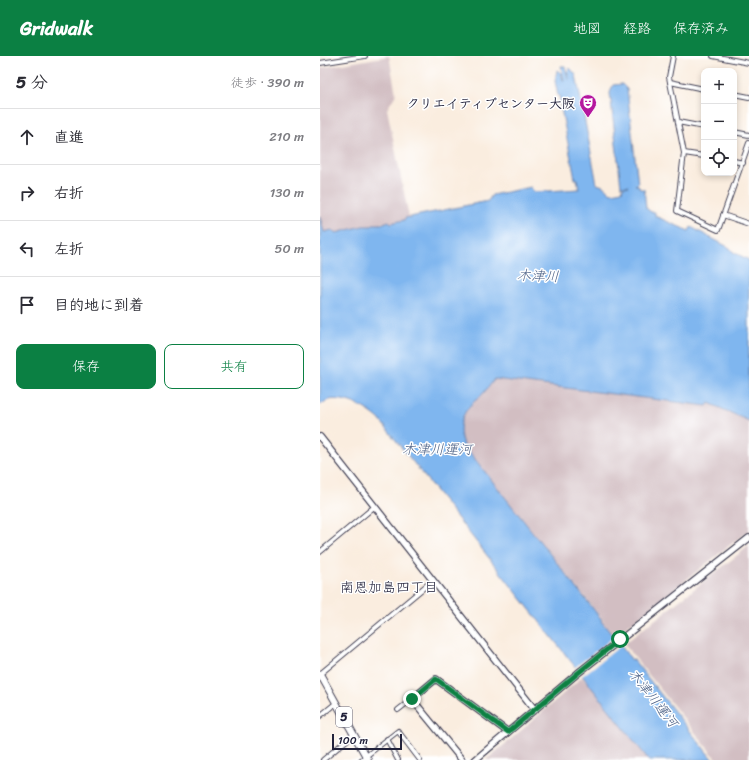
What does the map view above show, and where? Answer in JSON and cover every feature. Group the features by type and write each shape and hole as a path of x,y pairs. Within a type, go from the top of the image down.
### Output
{"main road":[{"name":"5","path":"320,674 354,734 365,759"}],"street":[{"path":"320,63 365,56"},
{"path":"673,56 669,77 684,153 678,211 718,230 749,143"},
{"path":"714,56 749,63"},
{"path":"670,82 701,88"},
{"path":"737,95 749,97"},
{"path":"678,122 701,126"},
{"path":"737,133 749,135"},
{"path":"684,153 701,156"},
{"path":"737,162 743,163"},
{"path":"723,215 749,224"},
{"path":"320,437 535,710"},
{"path":"320,552 374,507"},
{"path":"475,760 578,673 749,538"},
{"path":"320,674 433,580"},
{"path":"398,710 436,679 508,732"},
{"path":"412,699 462,760"},
{"path":"320,716 336,703"},
{"path":"365,759 398,731 418,759"},
{"path":"323,760 354,734"},
{"path":"387,739 398,760"}],"shaded area":[{"path":"389,56 396,94 387,109 409,217 405,218 404,220 391,223 382,222 381,224 336,233 320,232 320,68"},
{"path":"495,379 655,398 707,406 709,403 749,421 749,530 614,637 602,621 603,620 463,444 460,433 465,412"},
{"path":"749,546 749,760 717,760 624,644"},
{"path":"582,677 589,685 591,685 649,760 486,760 524,728"}],"water":[{"path":"561,66 565,66 568,79 567,72 570,68 576,75 597,184 603,186 611,193 622,191 623,187 629,186 621,186 610,93 613,85 622,84 627,89 638,184 635,185 638,185 640,189 644,189 646,208 651,212 655,212 655,216 689,231 691,227 749,260 749,421 709,403 707,406 495,379 481,396 471,404 464,414 460,431 461,438 463,444 602,620 601,621 713,760 649,760 379,419 362,407 342,400 328,400 320,405 320,217 324,232 332,230 336,233 389,221 391,223 404,220 405,218 488,201 492,195 531,187 533,192 579,189 577,179 575,179 561,103 555,81 557,70 561,73 564,80"}],"pier":[{"path":"615,636 623,644 581,677 574,668"}],"place":[{"name":"クリエイティブセンター大阪","path":"588,118"}],"district":[{"name":"南恩加島四丁目","path":"389,587"}],"route":[{"path":"412,699 436,679 508,732 620,639"}],"water label":[{"name":"木津川","path":"538,276"},
{"name":"木津川運河","path":"437,449"},
{"name":"木津川運河","path":"653,698"}]}
